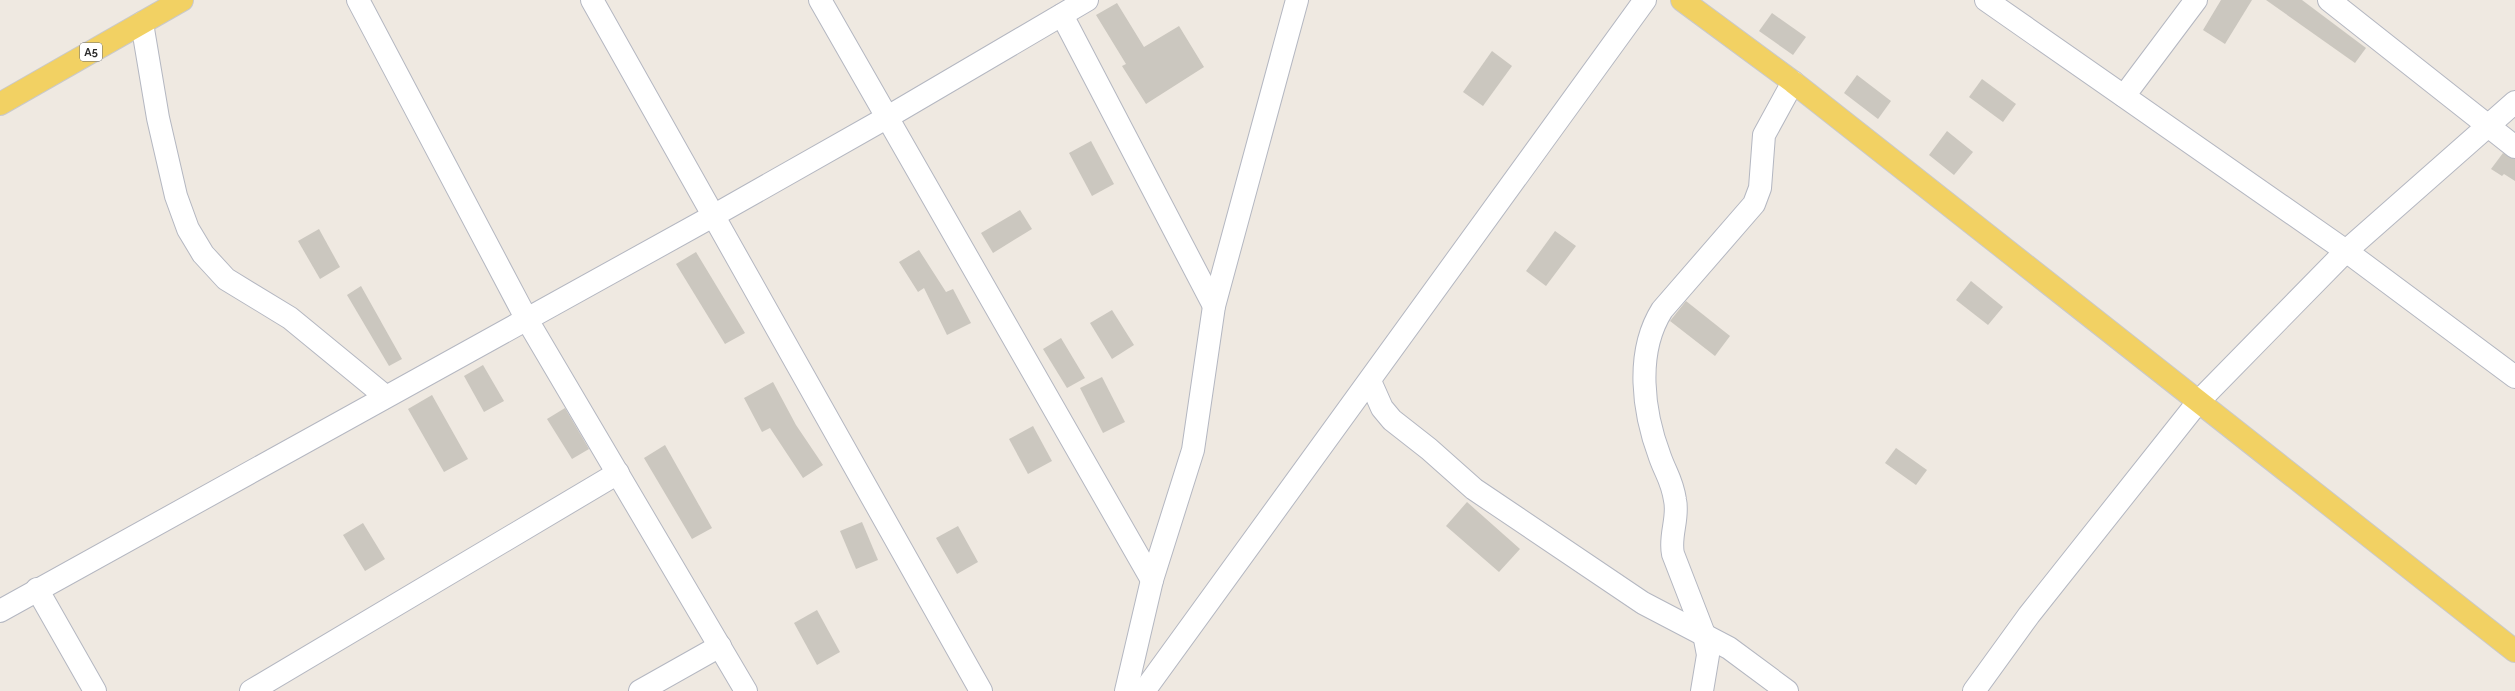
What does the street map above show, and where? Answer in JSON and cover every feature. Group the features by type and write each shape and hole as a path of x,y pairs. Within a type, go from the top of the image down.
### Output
{"main road":[{"name":"A5","path":"0,104 182,0"},
{"path":"1682,0 1793,82 2515,651"}],"street":[{"path":"358,0 526,318 746,691"},
{"path":"592,0 981,691"},
{"path":"820,0 886,118 1152,580"},
{"path":"0,611 385,396 713,216 886,118 1087,0"},
{"path":"1126,691 1152,580 1193,450 1214,306 1297,0"},
{"path":"1144,691 1645,0"},
{"path":"1986,0 2346,251 2515,377"},
{"path":"2124,96 2196,0"},
{"path":"2329,0 2487,127 2515,147"},
{"path":"1062,15 1214,306"},
{"path":"142,23 158,118 176,196 188,229 203,254 226,279 290,318 385,396"},
{"path":"1702,691 1708,655 1704,634 1673,554 1670,542 1676,502 1671,478 1660,458 1645,405 1647,355 1652,326 1662,310 1740,221 1757,197 1764,135 1793,82"},
{"path":"1974,691 2029,615 2198,402 2346,251 2515,102"},
{"path":"1370,381 1382,408 1392,420 1430,449 1474,489 1665,617 1704,634 1729,648 1786,691"},
{"path":"251,691 618,473"},
{"path":"37,589 95,691"},
{"path":"640,691 720,646"}],"building":[{"path":"2221,0 2252,0 2225,44 2203,30"},
{"path":"2266,0 2302,0 2366,48 2355,63"},
{"path":"1117,3 1144,47 1179,26 1204,67 1146,104 1122,66 1126,64 1096,15"},
{"path":"1772,13 1806,37 1793,55 1759,31"},
{"path":"1492,51 1512,66 1483,106 1463,92"},
{"path":"1857,75 1891,101 1878,119 1844,93"},
{"path":"1982,79 2016,104 2003,122 1969,97"},
{"path":"1947,131 1973,152 1954,175 1929,155"},
{"path":"1091,141 1114,184 1092,196 1069,153"},
{"path":"2503,153 2515,159 2515,181 2504,174 2502,176 2491,169"},
{"path":"1020,210 1032,229 993,253 981,233"},
{"path":"319,229 340,267 320,279 298,241"},
{"path":"1555,231 1576,246 1546,286 1526,271"},
{"path":"919,250 946,292 953,289 971,323 947,335 924,288 918,292 899,262"},
{"path":"696,252 745,333 725,344 676,264"},
{"path":"1971,281 2003,307 1988,325 1956,300"},
{"path":"361,286 402,359 389,366 347,295"},
{"path":"1686,301 1730,336 1715,356 1670,321"},
{"path":"1112,310 1134,345 1112,359 1090,323"},
{"path":"1061,338 1085,378 1067,388 1043,349"},
{"path":"483,365 504,401 484,412 464,376"},
{"path":"1102,377 1125,422 1103,433 1080,388"},
{"path":"773,382 796,425 823,465 803,478 770,428 762,432 744,398"},
{"path":"432,395 468,459 444,472 408,409"},
{"path":"565,408 589,449 572,459 547,419"},
{"path":"1033,426 1052,461 1028,474 1009,439"},
{"path":"665,445 712,528 692,539 644,458"},
{"path":"1896,448 1927,470 1916,485 1885,463"},
{"path":"1467,502 1520,549 1499,572 1446,526"},
{"path":"862,522 878,560 856,569 840,531"},
{"path":"363,523 385,559 365,571 343,535"},
{"path":"958,526 978,562 957,574 936,538"},
{"path":"817,610 840,652 817,665 794,623"}]}
